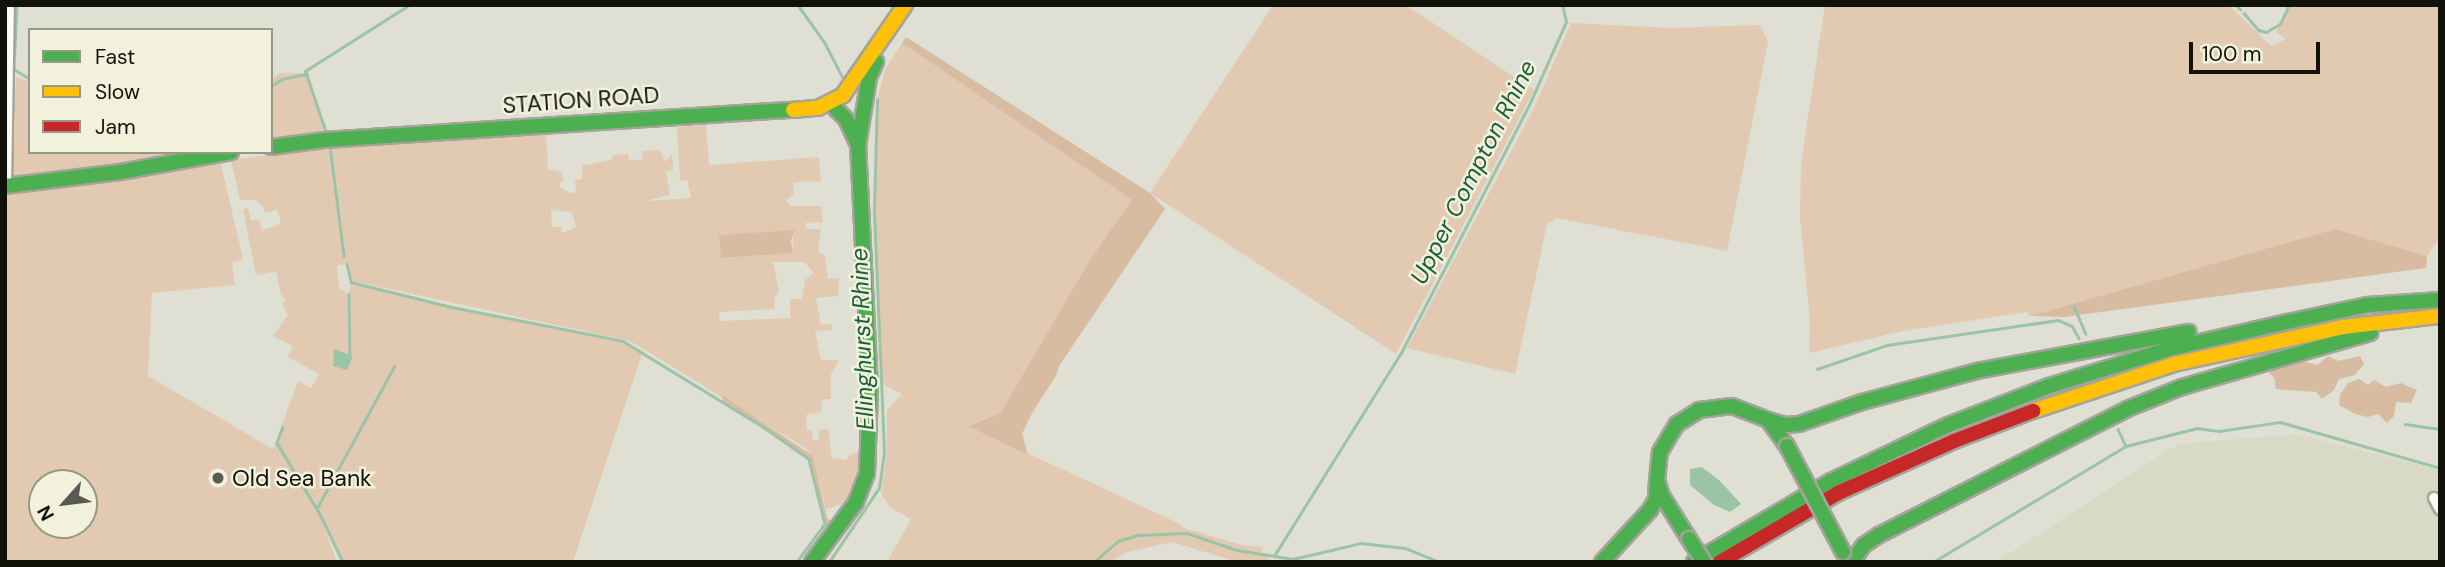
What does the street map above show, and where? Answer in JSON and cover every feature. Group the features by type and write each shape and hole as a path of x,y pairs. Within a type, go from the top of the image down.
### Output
{"main road":[{"path":"858,146 846,119 831,104 849,88 905,5"},
{"path":"812,562 856,502 868,464 870,389 859,213 858,146 869,77 887,35"},
{"name":"STATION ROAD","path":"273,147 329,139 801,109 831,104"},
{"path":"6,186 121,172 220,154"},
{"path":"1602,562 1650,510 1656,499 1660,452 1668,435 1677,424 1699,410 1732,406 1786,425 1799,424 1862,402 1981,370 2321,308 2440,300"},
{"path":"1694,562 1831,481 1948,425 2049,386 2169,349 2368,305"},
{"path":"1768,420 1787,446 1847,559 1879,535 2127,409 2182,387 2432,317"},
{"path":"1720,562 1838,494 1954,440 2075,395 2174,364 2295,336 2343,327 2432,317"},
{"path":"1657,480 1662,496 1704,562"}],"street":[{"path":"6,186 9,5"},
{"path":"2434,498 2440,509"}],"shaded area":[{"path":"1273,5 1406,5 1534,90 1396,354 1150,193"},
{"path":"1825,5 2229,5 2271,46 2286,39 2276,32 2289,5 2440,5 2440,236 2427,256 2335,229 2029,316 2027,312 1903,331 1809,353 1810,321 1800,218 1801,163"},
{"path":"1571,23 1670,28 1760,25 1768,42 1727,251 1557,218 1547,224 1515,374 1407,348 1533,110"},
{"path":"906,37 1150,193 1165,209 1059,366 1057,374 1032,413 1022,434 1028,455 968,426 1000,414 1091,258 1132,200 902,43"},
{"path":"902,43 1132,200 1091,258 1000,415 969,426 1184,528 1242,545 1263,547 1261,554 1269,555 1267,562 1238,562 1172,542 1124,553 1112,562 887,562 911,519 890,507 881,494 887,451 887,410 902,394 881,383 874,208 875,134 877,100 885,70"},
{"path":"280,73 308,73 327,132 273,140 273,78"},
{"path":"16,77 28,81 28,154 177,154 18,178 12,174"},
{"path":"706,125 709,165 819,157 821,181 793,182 794,194 786,201 791,206 821,206 823,222 805,223 806,229 821,229 818,251 825,256 828,279 839,278 838,296 816,298 821,325 832,324 832,330 815,331 821,360 839,360 831,374 831,399 822,399 821,412 806,415 807,430 812,431 813,440 819,440 819,430 828,429 832,458 846,460 851,454 862,452 856,480 845,503 826,509 813,456 804,447 630,341 352,281 347,265 340,265 337,266 339,288 348,294 351,282 447,306 614,339 643,351 573,562 343,562 317,508 337,562 5,562 5,195 221,164 243,259 232,262 235,285 152,293 148,376 273,449 298,381 311,388 319,374 288,357 293,346 273,336 288,315 282,304 286,299 281,295 276,271 256,275 243,210 248,208 251,221 259,219 262,230 277,226 281,221 277,210 265,213 255,200 240,200 231,160 333,147 546,134 548,169 562,172 563,182 559,182 560,187 570,193 576,192 575,180 582,179 582,166 611,160 613,155 628,154 629,161 643,159 642,151 660,150 665,162 672,154 673,170 666,172 670,195 646,201 691,198 687,180 680,181 677,127","holes":["551,210 572,212 576,227 562,233 561,227 552,227","794,231 792,253 721,258 720,235","773,262 804,262 814,273 805,280 802,299 790,299 790,318 720,321 719,312 775,309 774,299 779,292"]},
{"path":"2335,229 2427,256 2426,268 2064,317 2029,316"},
{"path":"795,230 791,241 793,253 721,258 719,235"},
{"path":"334,349 353,356 347,370 333,366"},
{"path":"2328,356 2338,361 2360,356 2364,364 2355,375 2339,379 2334,390 2322,399 2316,392 2276,389 2274,378 2269,373 2276,367 2298,360 2317,365"},
{"path":"2359,379 2368,385 2374,380 2386,387 2401,383 2417,390 2411,403 2396,402 2394,416 2387,423 2378,414 2368,417 2355,414 2339,405 2340,395 2348,383"},
{"path":"722,395 813,456 827,518 832,522 827,528 809,459 723,402"},
{"path":"2296,434 2440,470 2440,562 1996,562 2178,444"},
{"path":"1702,467 1720,481 1741,504 1730,512 1714,505 1690,485 1690,469"}],"waterway":[{"path":"17,5 14,69 28,78"},
{"path":"326,133 305,71 409,5"},
{"path":"798,5 825,43 844,80"},
{"name":"Upper Compton Rhine","path":"1274,556 1402,351 1529,105 1566,22 1562,5"},
{"path":"2236,5 2240,9"},
{"path":"2244,13 2259,30 2266,32 2280,24 2289,5"},
{"path":"273,85 282,79 306,74"},
{"name":"Ellinghurst Rhine","path":"829,562 879,488 884,451 874,208 877,100"},
{"path":"330,146 344,256"},
{"path":"347,264 351,282 447,306 623,341 765,428 809,459 825,524 797,562"},
{"path":"349,294 350,355"},
{"path":"2074,306 2086,334"},
{"path":"1817,369 1887,345 2058,320 2072,326 2079,338"},
{"path":"317,508 394,367"},
{"path":"1933,562 2126,446 2197,428 2219,431 2280,422 2440,468"},
{"path":"2405,424 2440,429"},
{"path":"283,427 277,443 320,514 343,562"},
{"path":"2118,429 2126,446"},
{"path":"1094,562 1118,541 1138,535 1187,533 1237,550 1293,559 1361,543 1405,548 1440,562"}],"traffic: fast":[{"path":"812,562 856,502 867,474 870,389 858,146 869,77 876,62"},
{"path":"831,104 846,119 857,143"},
{"path":"273,147 324,140 793,110"},
{"path":"5,186 120,172 220,154"},
{"path":"1694,562 1831,481 1948,425 2049,386 2169,349 2287,322 2368,305 2440,300"},
{"path":"1768,420 1786,425 1799,424 1862,402 1981,370 2189,332"},
{"path":"1852,562 1864,545 1879,535 2127,409 2182,387 2370,333"},
{"path":"1689,539 1662,496 1657,480 1660,452 1677,424 1699,410 1732,406 1768,420 1787,446"},
{"path":"1787,446 1843,552"},
{"path":"1602,562 1650,510 1656,499 1657,480"},
{"path":"1689,539 1704,562"}],"traffic: slow":[{"path":"793,110 818,108 843,95 905,5"},
{"path":"2033,411 2174,364 2343,327 2440,316"}],"traffic: jam":[{"path":"1720,562 1838,493 1954,441 2033,411"}],"place":[{"name":"Old Sea Bank","path":"218,478"}]}
